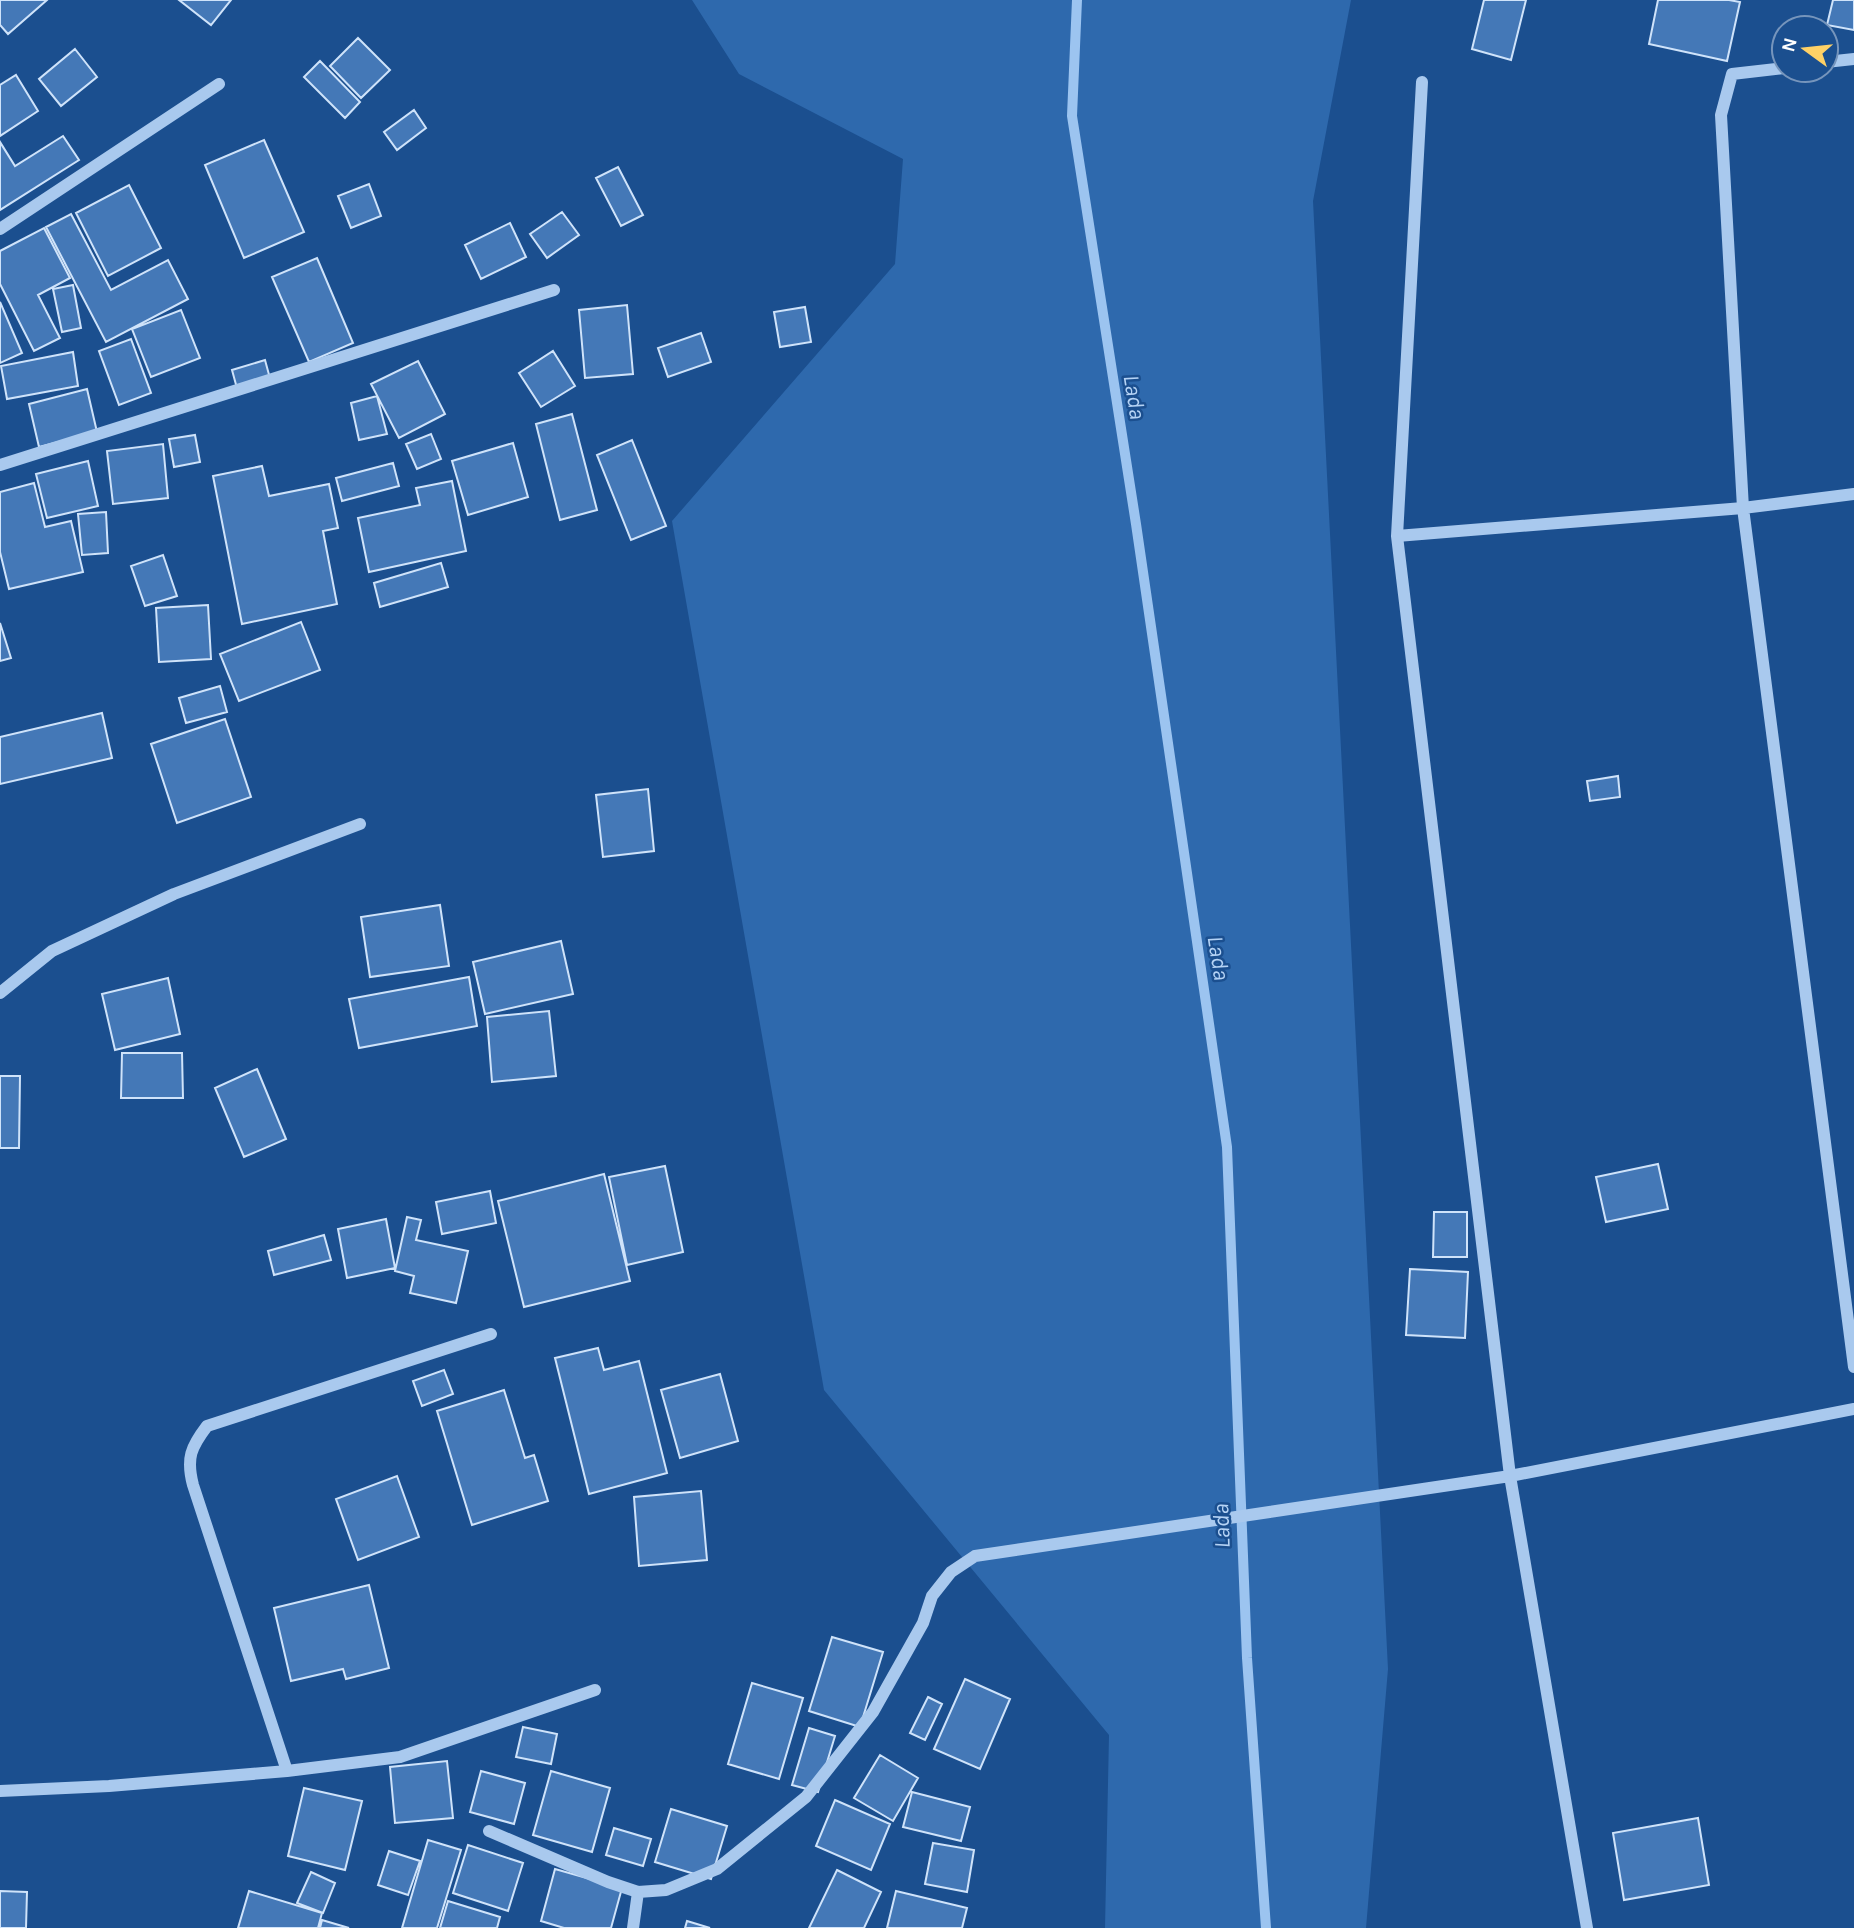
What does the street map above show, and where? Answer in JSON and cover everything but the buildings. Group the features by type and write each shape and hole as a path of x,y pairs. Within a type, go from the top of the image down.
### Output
{"street":[{"path":"1770,70 1732,74 1721,115 1743,508 1854,1367"},
{"path":"1422,82 1397,536 1510,1476 1587,1928"},
{"path":"0,229 219,85"},
{"path":"0,465 554,290"},
{"path":"1397,536 1743,508 1854,494"},
{"path":"0,993 52,951 64,945 174,894 360,824"},
{"path":"287,1771 193,1485 189,1459 193,1444 207,1426 491,1334"},
{"path":"489,1831 608,1882 638,1892 666,1890 717,1869 806,1797 873,1712 923,1623 932,1596 951,1572 975,1556 1510,1476 1854,1409"},
{"path":"0,1791 109,1786 287,1771 400,1757 595,1690"},
{"path":"633,1928 638,1892"}],"shaded area":[{"path":"692,0 1351,0 1313,201 1388,1669 1366,1928 1105,1928 1109,1735 824,1390 672,521 895,264 903,159 739,74"}],"waterway":[{"name":"Lada","path":"1077,0 1072,116 1136,524 1227,1147 1247,1658 1266,1928"}]}
